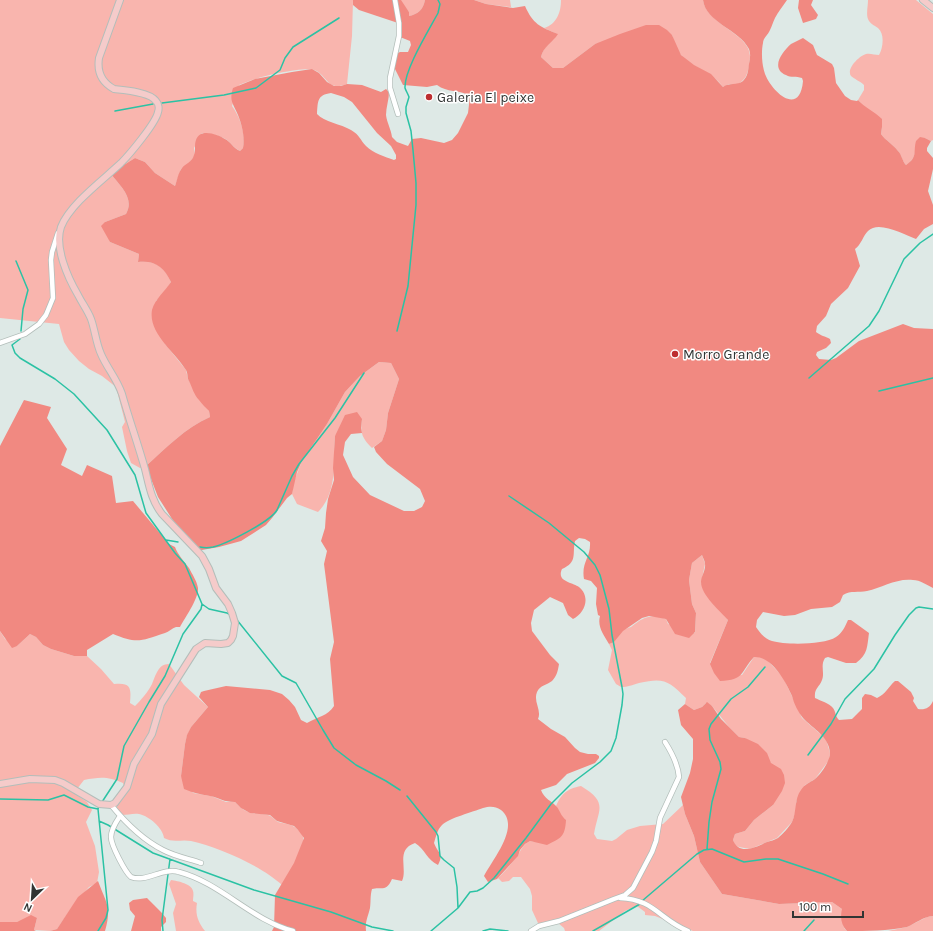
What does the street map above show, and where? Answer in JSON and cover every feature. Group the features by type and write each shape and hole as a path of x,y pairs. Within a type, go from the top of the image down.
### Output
{"street":[{"path":"0,343 25,334 39,324 46,315 53,298 50,267 52,252 62,226 84,197 126,157 149,128 158,113 159,107 151,96 108,86 100,74 98,67 99,58 120,0"},
{"path":"395,0 399,23 399,36 390,78 390,88 398,114"},
{"path":"923,0 933,8"},
{"path":"0,784 30,779 55,780 64,783 99,804 111,805 115,803 127,786 134,764 152,734 161,704 194,653 201,645 205,643 228,643 233,636 234,623 231,608 216,588 209,569 202,556 162,514 152,498 119,385 107,367 100,352 91,319 73,286 62,258 60,249 62,226"},
{"path":"530,931 538,926 559,921 625,895 633,888 656,841 660,818 679,777 679,770 674,756 666,742"},
{"path":"111,805 120,816 143,837 163,850 201,863"},
{"path":"120,816 114,825 112,839 124,869 131,877 138,878 165,872 178,871 226,894 272,924 293,931"},
{"path":"618,897 632,898 647,904 676,926 688,931"}],"shaded area":[{"path":"0,0 353,0 352,36 347,84 335,86 328,82 319,72 309,69 268,75 239,85 232,106 238,115 243,131 244,143 243,148 240,151 224,138 202,133 194,148 195,155 190,162 181,169 175,186 155,173 145,162 135,158 111,174 125,192 129,203 126,214 105,222 110,242 139,254 138,262 149,262 158,265 168,276 171,282 156,301 165,344 186,370 188,379 209,411 210,417 192,427 168,445 146,466 140,468 131,463 127,451 122,427 125,422 116,387 102,376 89,369 69,350 64,342 59,324 0,318"},
{"path":"353,0 401,0 409,12 409,16 420,11 425,0 474,0 486,4 513,8 525,6 534,21 546,29 558,34 546,47 541,57 553,68 563,68 595,44 646,25 659,25 672,35 681,55 694,65 711,74 723,87 741,82 745,79 748,71 750,51 738,36 710,15 705,8 703,0 787,0 776,16 763,41 762,51 765,74 780,94 786,98 792,99 797,97 801,92 803,81 802,78 786,75 781,72 778,64 781,55 788,47 803,38 813,45 817,55 832,64 836,83 845,96 851,100 858,100 882,119 881,134 894,146 906,165 914,157 916,141 920,137 931,141 927,151 933,158 933,169 928,191 933,205 933,224 924,229 916,239 892,229 878,227 868,231 855,249 860,266 848,288 831,304 826,316 817,326 816,332 830,339 831,343 826,348 817,352 816,355 819,359 831,360 859,341 903,324 914,328 933,329 933,588 916,580 901,580 873,590 846,593 843,595 840,602 832,607 811,609 795,615 784,616 763,612 757,620 756,627 761,634 772,641 804,644 823,642 836,637 840,634 848,620 851,620 869,633 865,653 856,663 846,663 828,657 825,658 823,677 816,690 815,698 831,706 839,720 852,719 862,709 862,698 865,694 877,698 895,681 898,681 911,692 914,698 913,701 918,709 927,708 933,701 933,916 907,927 847,931 843,926 841,915 842,909 832,902 779,904 722,894 700,862 694,836 685,814 681,797 690,773 693,759 693,739 681,725 678,710 685,704 694,710 702,707 707,702 739,737 758,744 767,753 771,763 781,769 784,775 785,783 773,805 754,820 745,831 735,834 733,840 739,848 743,849 753,848 777,839 788,828 794,818 796,801 799,794 804,786 817,777 825,767 830,756 827,742 820,733 801,716 782,677 767,661 754,657 741,674 734,679 720,681 714,673 710,664 728,620 707,597 702,587 701,580 705,562 702,555 692,563 689,580 692,604 696,613 695,632 689,638 675,634 666,619 649,616 642,618 623,631 614,642 609,644 599,624 600,616 598,615 596,604 597,588 591,581 584,579 583,573 589,552 590,542 579,538 575,541 572,560 570,564 562,569 561,577 576,585 583,591 586,600 581,613 573,619 568,615 563,603 550,597 534,610 531,623 532,631 550,655 559,664 554,679 540,688 537,692 536,699 539,712 538,719 565,737 580,752 596,754 599,756 595,763 567,774 556,785 541,790 546,798 557,807 566,820 563,834 556,841 547,845 530,841 525,844 520,850 518,856 497,879 488,882 484,876 499,852 507,833 508,825 506,817 501,810 492,807 483,808 461,815 445,822 440,827 434,843 440,854 440,861 438,865 434,863 415,843 405,850 402,881 392,879 385,888 372,889 370,908 366,922 366,931 272,931 274,927 275,895 294,863 304,838 294,826 277,821 270,815 250,813 241,808 235,802 224,801 184,789 181,776 187,735 191,727 208,707 199,697 201,692 226,686 270,690 282,694 295,707 301,720 307,723 329,712 334,706 330,659 334,642 324,564 327,551 321,541 325,528 328,499 334,480 333,468 335,436 345,415 357,412 362,419 362,433 351,434 345,442 343,455 353,477 370,495 404,511 414,511 422,507 425,501 420,489 387,464 376,452 374,447 382,441 386,430 388,413 399,379 391,363 379,362 360,376 345,392 327,424 302,461 297,472 292,494 287,498 266,525 241,541 196,551 179,534 174,522 158,497 146,466 168,445 192,427 210,417 209,411 196,396 188,380 186,370 163,342 154,327 152,318 153,306 171,282 165,272 154,263 138,262 139,254 110,242 101,226 105,222 126,214 129,203 128,197 111,174 135,158 145,162 155,173 175,186 181,170 190,161 195,153 196,140 201,134 209,133 218,135 227,140 240,151 244,144 242,127 231,96 233,88 255,79 312,69 334,86 347,84 362,85 381,92 386,89 389,92 389,98 386,115 392,137 397,142 408,146 412,139 421,138 444,143 452,140 458,133 468,113 470,96 462,92 445,89 437,85 427,87 403,85 394,67 396,54 400,52 408,52 411,45 410,41 400,37 397,34 396,26 398,23 359,10 353,5","holes":["331,93 344,97 352,102 377,133 391,146 396,155 396,159 394,160 376,153 366,146 354,132 324,119 317,114 318,102 323,95"]},
{"path":"401,0 425,0 420,11 409,16 409,12"},
{"path":"474,0 510,0 511,7 486,4"},
{"path":"561,0 703,0 706,8 712,16 743,41 748,48 750,57 747,74 738,84 729,84 723,87 708,73 691,64 681,55 672,35 595,44 563,68 553,68 541,57 546,47 557,34 544,28 555,21 559,13"},
{"path":"799,0 813,0 811,5 818,15 816,19 803,23 798,8"},
{"path":"868,0 916,0 933,14 933,140 931,141 925,138 915,146 914,157 906,165 896,149 881,134 882,127 858,100 864,90 864,85 852,77 850,73 852,66 860,57 868,54 879,55 882,49 882,34 867,17"},
{"path":"379,362 391,363 399,379 388,413 386,430 382,441 372,448 362,435 362,419 335,436 332,486 324,504 318,512 297,504 292,494 293,484 302,461 327,424 345,392 360,376"},
{"path":"24,400 51,407 47,418 67,449 61,465 82,476 87,465 112,476 116,503 133,501 169,544 175,547 196,580 198,588 194,602 180,627 173,628 150,638 139,640 128,639 113,634 87,650 87,656 74,656 51,649 43,645 36,637 30,634 17,646 12,648 0,631 0,446"},
{"path":"702,555 705,564 701,583 715,606 728,620 710,663 742,675 754,657 760,657 767,660 783,677 802,718 826,739 830,753 829,760 815,779 805,785 796,802 796,811 792,822 777,838 750,849 735,845 733,840 735,834 745,831 754,820 773,805 771,763 745,738 739,737 712,706 706,703 702,707 694,710 685,704 686,698 666,682 654,680 621,687 616,684 608,670 612,650 609,644 614,641 623,630 647,617 666,619 668,624 695,633 696,613 692,604 689,580 692,563"},
{"path":"0,631 5,639 17,646 30,634 36,637 43,645 51,649 74,656 87,656 114,684 127,685 130,690 130,703 135,706 142,699 152,684 160,668 165,664 169,664 184,685 208,707 191,727 185,744 181,776 193,793 211,796 226,802 235,802 243,810 268,815 278,822 294,826 302,835 303,842 299,855 282,885 252,864 214,848 191,841 171,840 164,838 161,830 151,820 143,815 122,815 116,810 118,801 125,789 123,783 108,778 94,778 84,780 77,789 78,796 87,802 92,810 86,822 95,846 99,872 97,883 89,887 72,907 57,929 50,931 34,930 37,918 17,922 0,922"},
{"path":"581,786 595,797 600,807 594,834 597,839 612,841 627,830 640,826 663,824 683,805 694,836 700,862 722,894 779,904 832,902 842,909 844,928 847,931 693,931 655,916 645,915 645,912 637,906 625,911 599,931 565,931 564,928 558,923 538,923 532,910 532,896 530,889 521,877 513,877 509,881 502,882 498,878 516,858 525,844 530,841 536,842 561,816 556,806 560,798 569,790"},
{"path":"171,880 184,883 192,889 193,901 197,903 196,911 198,918 205,931 176,931 173,913 176,904 169,884"},
{"path":"98,881 106,900 108,910 105,931 50,931 57,929 78,897"},
{"path":"147,898 166,918 166,922 161,927 161,931 131,931 135,916 130,910 129,903 133,900"},
{"path":"31,915 37,918 34,930 36,931 0,931 0,922 17,922"},
{"path":"933,916 933,931 888,931 907,927 927,917"}],"waterway":[{"path":"397,331 408,286 416,205 416,183 411,131 406,113 409,97 405,88 408,71 438,13 440,4 438,0"},
{"path":"162,103 224,95 256,88 280,70 285,58 293,47 339,18"},
{"path":"115,111 153,104"},
{"path":"809,378 869,326 879,311 904,259 920,243 933,234"},
{"path":"16,261 28,290 23,309 21,331"},
{"path":"20,339 12,345 15,353 20,358 55,379 74,394 107,430 135,475 146,513 175,553 185,564 202,604 209,609 231,615"},
{"path":"200,547 213,547 228,542 247,532 273,515 277,510 299,464 335,418 364,373"},
{"path":"879,391 933,378"},
{"path":"431,931 458,908 470,892 483,888 494,878 551,804 572,783 600,762 611,751 616,738 622,705 623,694 612,635 609,609 600,575 595,565 584,552 549,523 509,496"},
{"path":"166,540 178,542"},
{"path":"102,802 117,779 124,746 165,676 183,634 201,609 202,604"},
{"path":"808,755 831,724 845,699 874,669 909,615 919,607 933,609"},
{"path":"237,620 282,676 296,683 334,748 356,765 400,790"},
{"path":"707,849 712,802 721,769 720,762 710,740 709,729 711,724 731,699 748,687 765,667"},
{"path":"0,799 48,800 64,795 88,807 98,809"},
{"path":"407,796 436,832 438,836 440,856 454,868 458,908"},
{"path":"98,931 106,918 108,910 98,809 99,806"},
{"path":"99,821 153,853 254,890 331,912 372,927 393,931"},
{"path":"642,901 697,854 704,850 712,849 744,862 778,859 848,884"},
{"path":"163,931 162,920 170,859"},
{"path":"593,931 640,904"},
{"path":"804,931 814,920"},
{"path":"483,931 490,929 508,931"}],"place":[{"name":"Galeria El peixe","path":"429,97"},
{"name":"Morro Grande","path":"675,354"}]}
